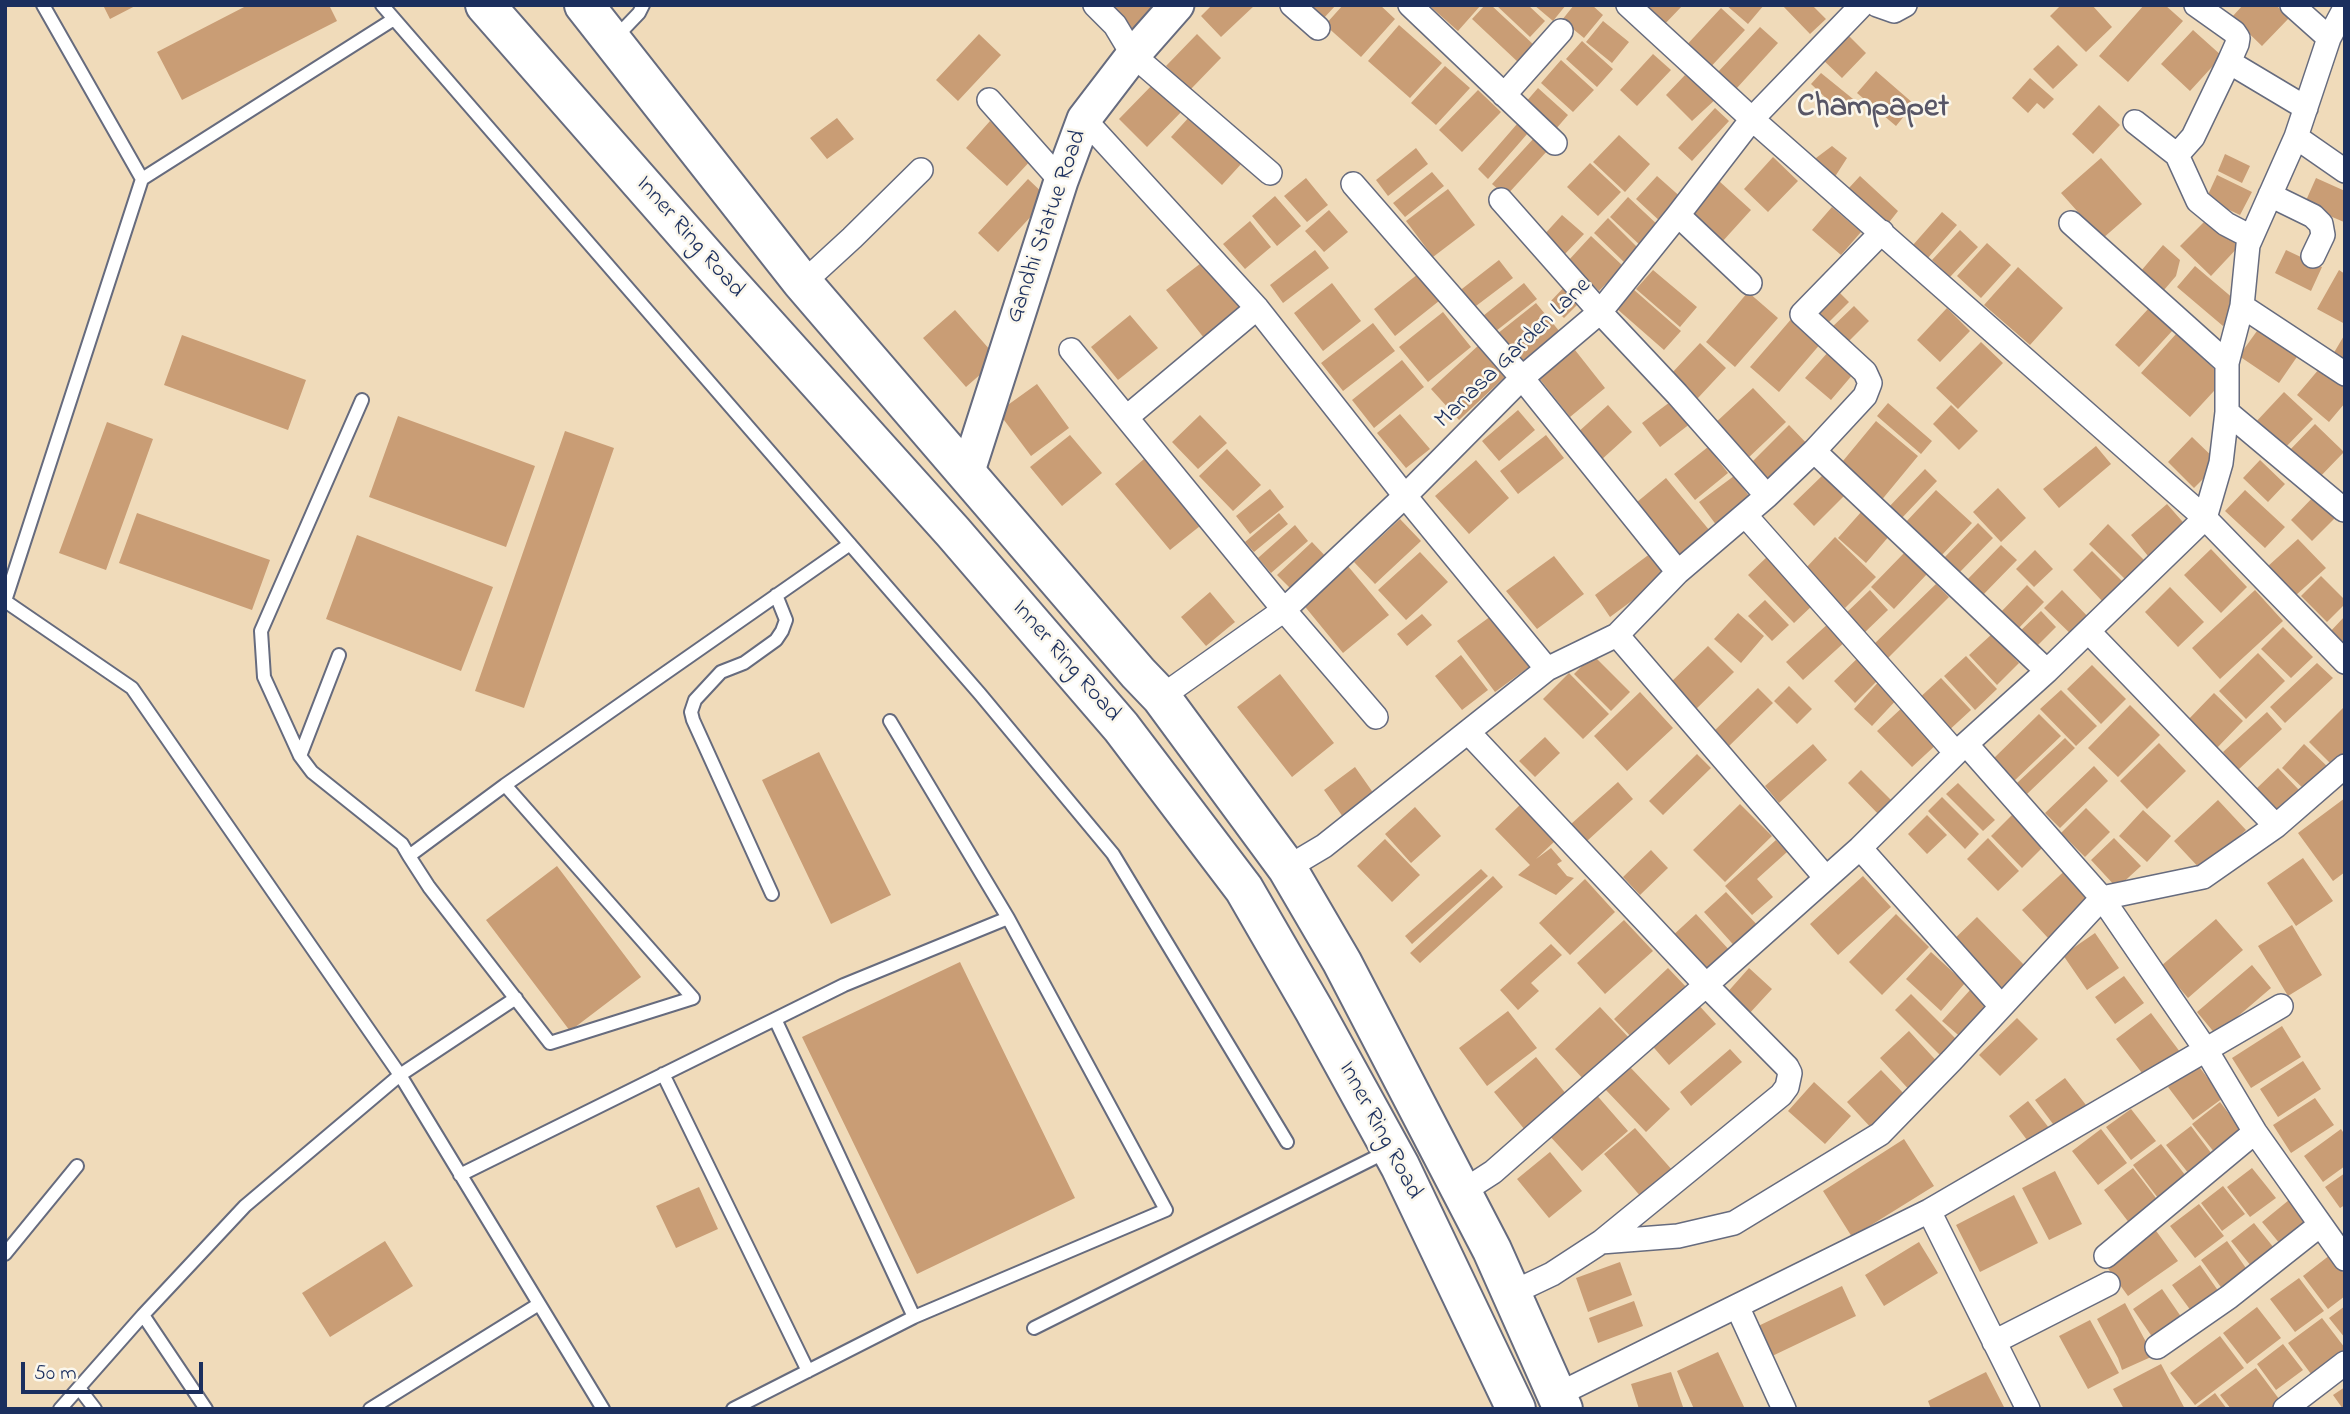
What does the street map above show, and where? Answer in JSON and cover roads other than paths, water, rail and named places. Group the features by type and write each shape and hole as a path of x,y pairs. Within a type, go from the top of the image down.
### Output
{"highway":[{"name":"Inner Ring Road","path":"485,5 720,274 953,532 1121,727 1244,890 1391,1150 1516,1409"},
{"name":"Inner Ring Road","path":"584,5 802,281 1161,697 1287,868 1342,962 1462,1192 1512,1293 1560,1402"}],"street":[{"path":"1095,5 1115,26 1133,55 1270,173"},
{"name":"Gandhi Statue Road","path":"967,474 1060,181 1084,119 1133,55 1177,5"},
{"path":"1292,5 1318,27"},
{"path":"1410,5 1555,143"},
{"path":"1628,5 1752,119 2205,518 2345,662"},
{"name":"Manasa Garden Lane","path":"1161,697 1284,610 1405,496 1522,378 1600,312 1752,119 1862,5"},
{"path":"1877,5 1884,10 1894,11 1905,5"},
{"path":"2292,5 2329,38"},
{"path":"1462,1192 1493,1172 1860,848 2205,518 2221,463 2227,412 2227,363 2242,306 2248,245 2296,137 2329,38 2345,8"},
{"path":"2177,155 2193,137 2238,38 2209,9"},
{"path":"1504,95 1561,31"},
{"path":"2229,62 2306,108"},
{"path":"989,100 1060,181"},
{"path":"1084,119 1257,308 1405,496 1547,669"},
{"path":"2135,122 2177,155 2198,201 2226,224 2251,237"},
{"path":"2296,137 2345,171"},
{"path":"802,281 852,238 921,170"},
{"path":"1353,184 1522,378 1678,572"},
{"path":"2270,195 2313,216 2321,225 2323,235 2313,256"},
{"path":"1501,200 1767,496"},
{"path":"1678,215 1750,283"},
{"path":"2071,223 2227,363"},
{"path":"1287,868 1324,846 1547,669 1617,635 1678,572 1767,496 1814,451 1865,396 1870,383 1865,372 1802,314 1882,232"},
{"path":"2242,306 2345,374"},
{"path":"1127,417 1257,308"},
{"path":"1071,350 1284,610 1376,717"},
{"path":"2227,412 2344,510"},
{"path":"1814,451 2047,671"},
{"path":"1745,515 2102,898 2206,1050 2255,1132 2345,1259"},
{"path":"2088,632 2276,826"},
{"path":"1617,635 1826,878"},
{"path":"1468,732 1790,1073 1787,1087 1781,1095 1601,1242 1552,1274 1512,1293"},
{"path":"1601,1242 1678,1236 1734,1223 1880,1134 2102,898 2203,877 2276,826 2345,766"},
{"path":"1860,848 2001,1006"},
{"path":"1560,1402 1737,1306 1929,1211 2281,1006"},
{"path":"2106,1256 2255,1132"},
{"path":"1929,1211 2028,1409"},
{"path":"2157,1348 2230,1297 2320,1225"},
{"path":"1994,1342 2108,1284"},
{"path":"1737,1306 1784,1409"},
{"path":"2285,1409 2345,1363"}],"lane":[{"path":"43,5 142,179"},
{"path":"382,5 980,694 1113,854 1287,1142"},
{"path":"613,40 639,13 643,5"},
{"path":"394,19 142,179 5,601 132,688 400,1075 604,1409"},
{"path":"362,400 261,631 264,677 300,756 313,772 402,844 429,887 550,1043 693,998 505,785"},
{"path":"409,856 505,785 850,544"},
{"path":"772,894 691,712 695,700 721,672 744,663 776,640 786,620 776,595"},
{"path":"300,756 339,656"},
{"path":"733,1409 914,1317 1166,1210 1008,918 890,721"},
{"path":"460,1175 844,985 1008,918"},
{"path":"60,1409 142,1315 245,1206 400,1075 516,998"},
{"path":"775,1019 914,1317"},
{"path":"663,1074 808,1371"},
{"path":"1034,1328 1391,1150"},
{"path":"5,1254 77,1166"},
{"path":"370,1409 538,1304"},
{"path":"142,1315 206,1409"},
{"path":"79,1388 95,1409"}],"district":[{"name":"Champapet","path":"1873,110"}]}
